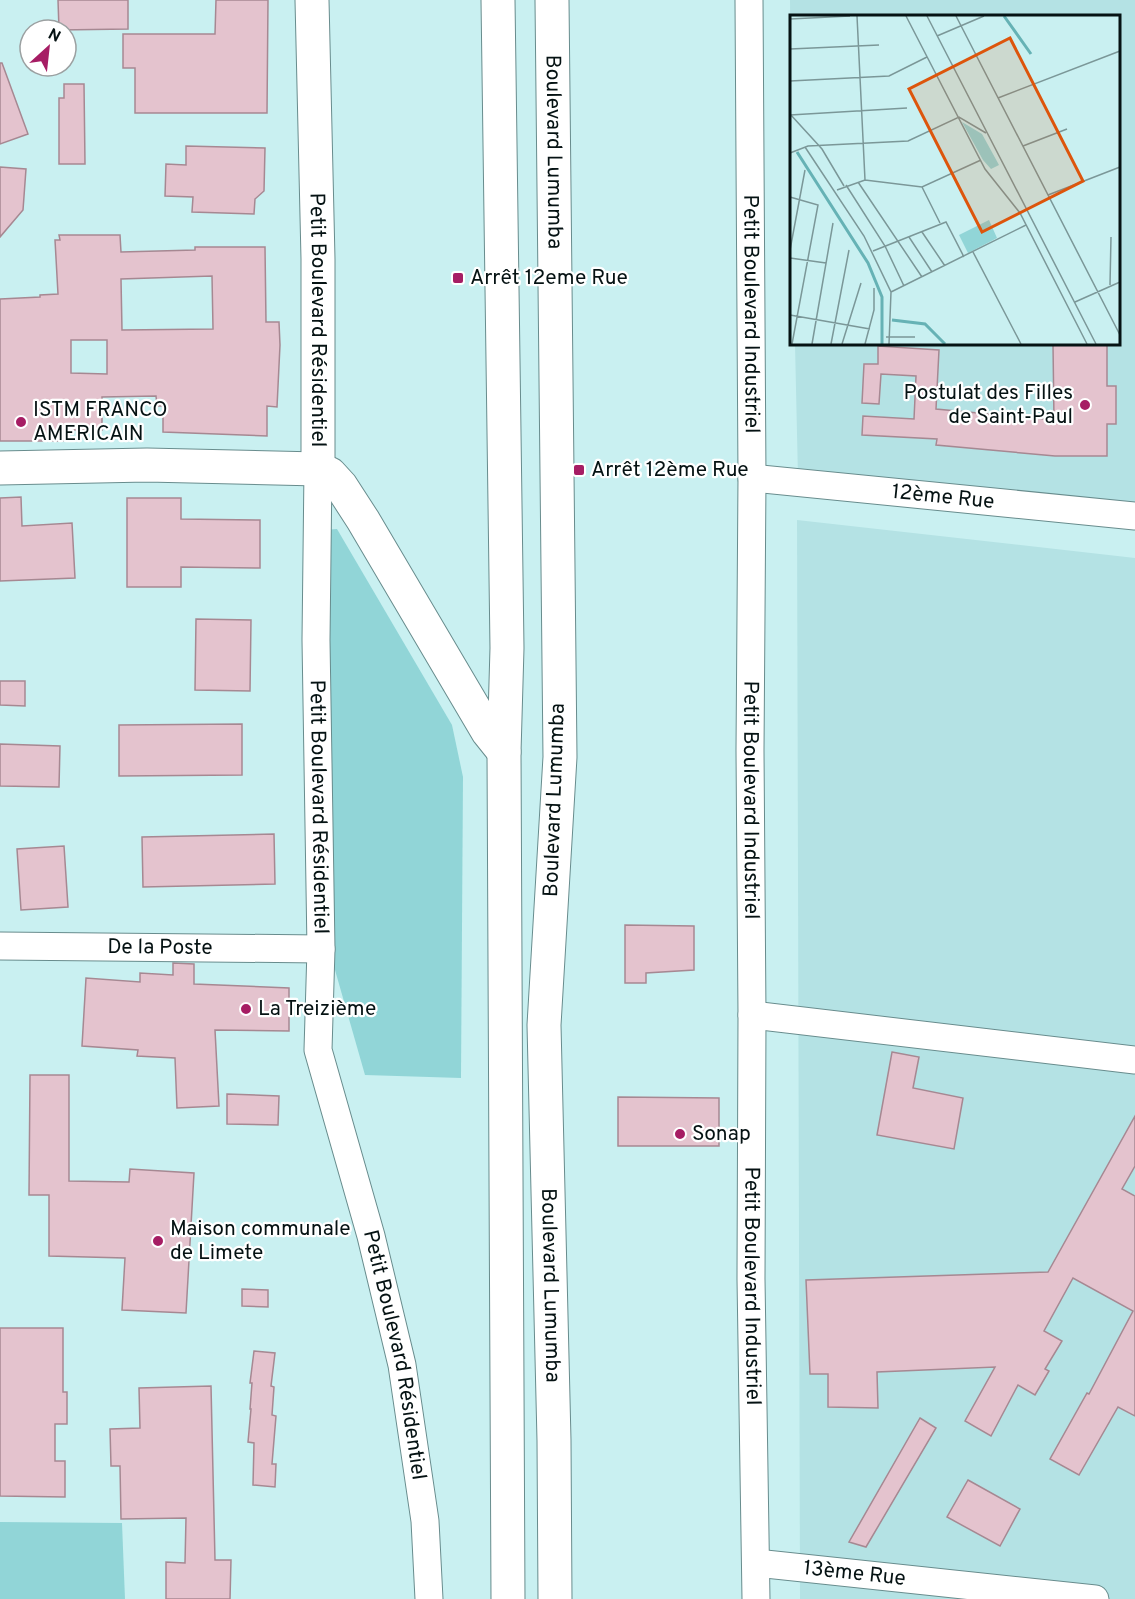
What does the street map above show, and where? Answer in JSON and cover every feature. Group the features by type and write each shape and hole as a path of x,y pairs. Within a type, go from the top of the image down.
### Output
{"main road":[{"name":"Petit Boulevard Résidentiel","path":"312,0 318,259 318,469"},
{"name":"Boulevard Lumumba","path":"498,0 507,648 504,752 508,1599"},
{"name":"Boulevard Lumumba","path":"552,0 560,757 544,1025 554,1440 555,1599"},
{"path":"0,468 147,465 318,469 330,474 352,503 483,723 504,752"}],"street":[{"name":"Petit Boulevard Industriel","path":"750,0 751,1279 756,1599"},
{"name":"Petit Boulevard Résidentiel","path":"318,469 316,640 321,949 318,1050 371,1236 402,1365 425,1521 429,1599"},
{"name":"12ème Rue","path":"752,478 1135,516"},
{"name":"De la Poste","path":"0,946 321,949"},
{"path":"752,1015 1135,1060"},
{"name":"13ème Rue","path":"756,1563 1095,1599"}],"shaded area":[{"path":"790,0 1135,0 1135,511 798,478 795,345 1120,345 1120,15 790,15"},
{"path":"797,520 1135,558 1135,1599 800,1599"},
{"path":"337,529 452,725 463,777 461,1078 365,1075 333,963 323,530"},
{"path":"0,1522 122,1523 125,1599 0,1599"}],"building":[{"path":"58,0 128,0 128,29 78,30 78,18 59,18"},
{"path":"216,0 268,0 267,113 135,113 135,68 123,68 123,34 215,34"},
{"path":"0,63 2,63 28,134 0,144"},
{"path":"64,84 84,84 85,164 59,164 59,98 64,98"},
{"path":"186,146 265,148 264,191 255,199 254,214 192,212 193,197 165,196 166,164 186,165"},
{"path":"0,167 26,169 23,210 0,237"},
{"path":"59,235 120,235 121,252 195,250 195,247 265,247 266,322 279,322 280,345 277,407 267,406 267,436 163,432 163,406 157,406 156,396 102,397 102,430 63,430 63,441 0,441 0,299 58,294 55,240 60,240","holes":["212,276 213,329 122,330 121,279","71,340 107,340 107,374 71,373"]},
{"path":"1053,345 1107,345 1107,386 1116,386 1116,424 1107,424 1107,456 1055,456 936,445 937,439 862,435 863,416 914,419 916,376 881,374 879,404 862,403 864,364 878,364 878,346 939,350 936,409 1054,420"},
{"path":"21,497 22,526 72,523 75,578 0,581 0,498"},
{"path":"127,498 181,498 181,519 260,520 260,568 181,567 181,587 127,587"},
{"path":"196,619 251,620 250,691 195,690"},
{"path":"0,681 25,681 25,706 0,705"},
{"path":"242,724 242,775 119,776 119,725"},
{"path":"0,744 60,746 59,787 0,786"},
{"path":"274,834 275,884 143,887 142,837"},
{"path":"64,846 68,907 21,910 17,849"},
{"path":"625,925 694,926 694,970 646,973 646,983 625,983"},
{"path":"173,963 194,964 194,984 289,988 289,1031 215,1030 219,1106 177,1108 175,1058 137,1056 138,1050 82,1046 86,978 140,982 140,973 173,975"},
{"path":"892,1052 919,1057 913,1088 963,1098 954,1149 877,1135"},
{"path":"30,1075 69,1075 69,1181 129,1182 130,1169 194,1173 186,1313 122,1310 125,1258 49,1256 49,1195 29,1195"},
{"path":"227,1094 279,1096 278,1125 227,1124"},
{"path":"618,1097 719,1098 719,1146 618,1146"},
{"path":"1135,1116 1135,1166 1122,1189 1135,1196 1135,1416 1118,1407 1079,1475 1050,1459 1087,1393 1089,1394 1133,1311 1073,1278 1044,1331 1062,1341 1045,1369 1049,1371 1035,1395 1018,1385 991,1436 965,1421 995,1367 877,1372 878,1408 828,1407 828,1374 810,1374 806,1280 1048,1272"},
{"path":"242,1289 268,1290 268,1307 242,1306"},
{"path":"0,1328 63,1328 63,1392 67,1392 67,1424 55,1424 55,1461 65,1461 65,1497 0,1496"},
{"path":"254,1351 275,1353 271,1386 274,1387 272,1415 276,1416 272,1464 276,1464 275,1487 253,1485 254,1443 248,1442 252,1383 250,1383"},
{"path":"211,1386 215,1560 231,1560 230,1599 166,1599 166,1562 185,1563 186,1518 121,1519 120,1466 111,1466 110,1429 140,1428 139,1388"},
{"path":"920,1418 936,1428 866,1547 849,1542"},
{"path":"968,1480 1020,1509 1000,1546 947,1517"}],"place":[{"name":"Arrêt 12eme Rue","path":"458,278"},
{"name":"Postulat des Filles de Saint-Paul","path":"1085,405"},
{"name":"ISTM FRANCO AMERICAIN","path":"21,422"},
{"name":"Arrêt 12ème Rue","path":"579,470"},
{"name":"La Treizième","path":"246,1009"},
{"name":"Sonap","path":"680,1134"},
{"name":"Maison communale de Limete","path":"158,1241"}]}
